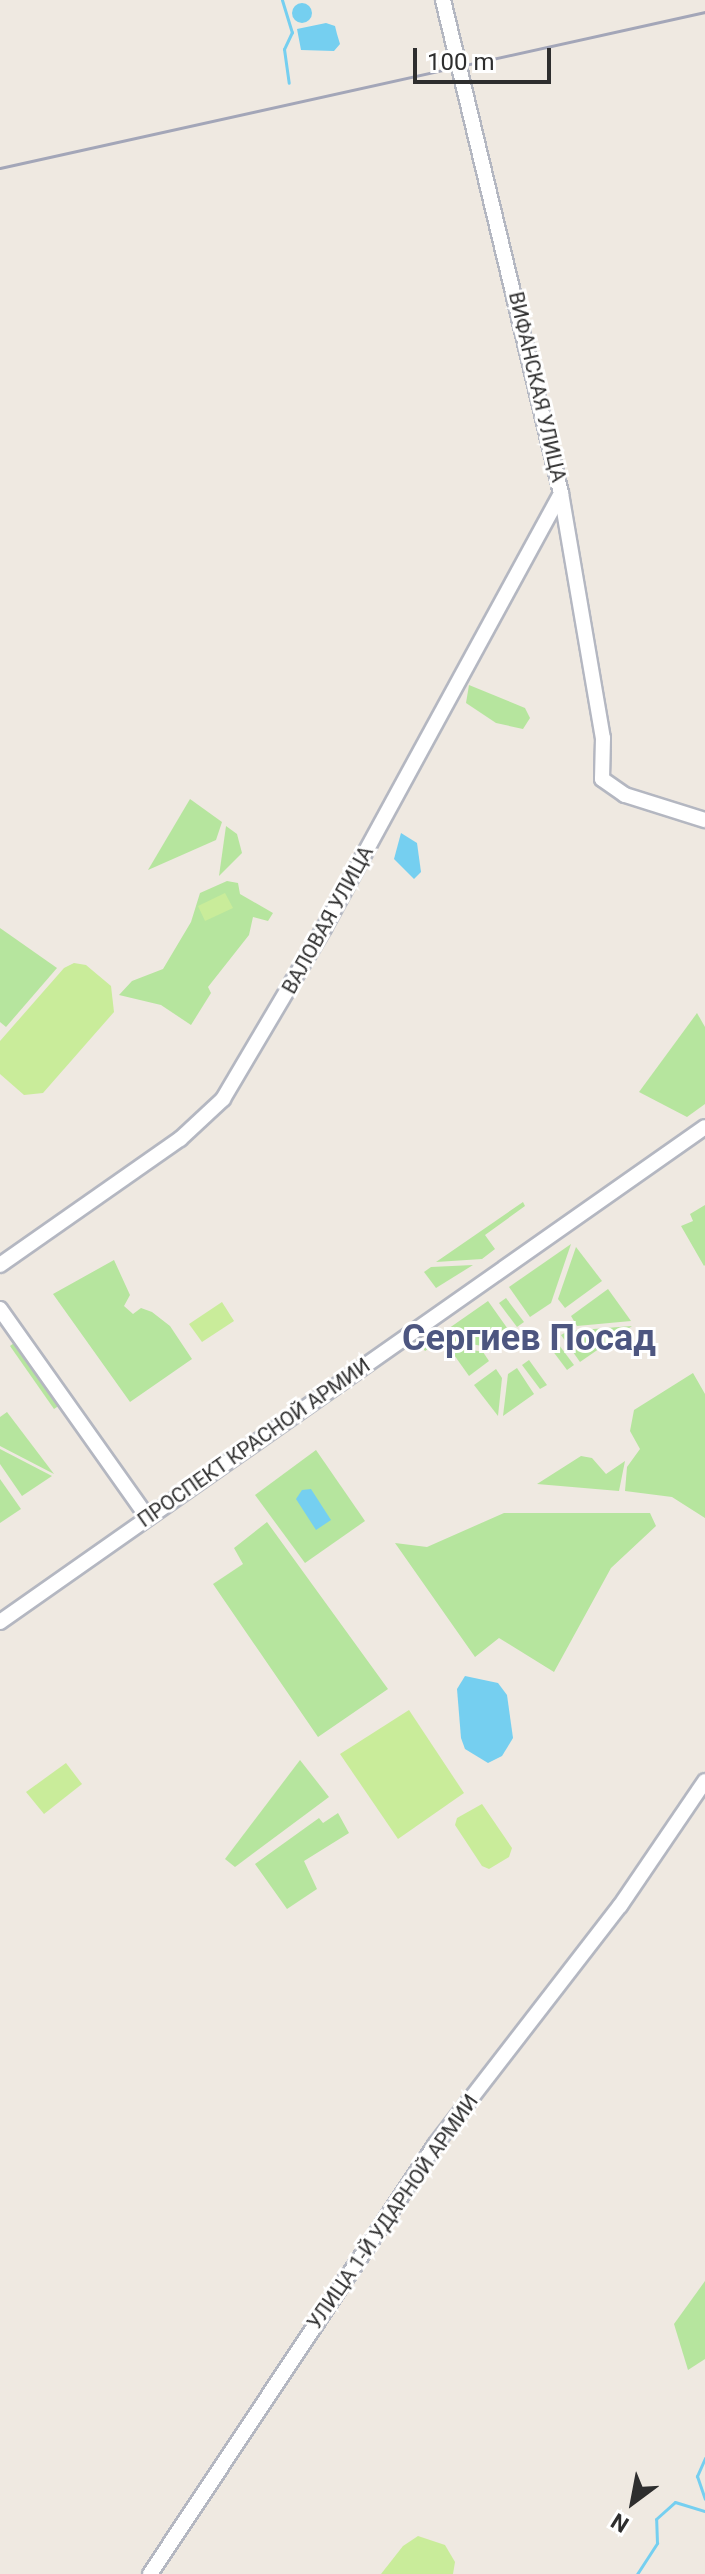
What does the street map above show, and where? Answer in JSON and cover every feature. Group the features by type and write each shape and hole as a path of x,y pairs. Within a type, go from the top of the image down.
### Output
{"main road":[{"name":"ВИФАНСКАЯ УЛИЦА","path":"443,0 561,493 603,738 602,779 625,795 705,820"},
{"name":"ВАЛОВАЯ УЛИЦА","path":"0,1265 202,1122 244,1071 561,493"},
{"name":"ПРОСПЕКТ КРАСНОЙ АРМИИ","path":"0,1622 705,1127"},
{"path":"0,1309 147,1517"},
{"name":"УЛИЦА 1-Й УДАРНОЙ АРМИИ","path":"150,2574 435,2145 620,1906 705,1781"}],"green space":[{"path":"469,685 525,708 530,718 523,729 496,723 466,703"},
{"path":"190,799 222,822 216,840 148,870"},
{"path":"226,826 237,834 242,853 219,876"},
{"path":"227,881 238,883 240,894 273,913 268,921 253,917 249,935 208,987 211,993 191,1025 161,1005 119,995 132,981 163,969 191,922 200,893"},
{"path":"225,893 233,908 205,921 198,906"},
{"path":"0,928 57,968 6,1027 0,1022"},
{"path":"74,963 86,965 111,986 114,1012 43,1093 24,1095 0,1074 0,1041 64,968"},
{"path":"697,1013 705,1027 705,1104 687,1117 639,1092"},
{"path":"523,1202 525,1206 485,1235 495,1249 482,1259 436,1262"},
{"path":"705,1205 704,1266 681,1226 693,1221 690,1214"},
{"path":"571,1244 551,1303 530,1317 509,1287"},
{"path":"576,1247 602,1281 565,1308 558,1299"},
{"path":"114,1260 130,1295 124,1306 133,1314 141,1308 152,1312 170,1326 192,1359 130,1402 53,1294"},
{"path":"473,1265 436,1288 424,1272 431,1267"},
{"path":"608,1289 631,1321 577,1326 571,1316"},
{"path":"506,1298 524,1322 517,1327 499,1303"},
{"path":"488,1301 510,1332 488,1347 443,1339 425,1351 422,1347"},
{"path":"222,1302 234,1321 202,1342 189,1324"},
{"path":"632,1326 580,1362 561,1335 568,1331"},
{"path":"18,1340 63,1403 54,1409 10,1346"},
{"path":"556,1341 574,1365 567,1370 549,1346"},
{"path":"447,1345 483,1352 489,1361 469,1376"},
{"path":"529,1360 547,1385 540,1389 522,1365"},
{"path":"517,1368 534,1394 503,1416 508,1374"},
{"path":"496,1369 502,1378 498,1416 474,1385"},
{"path":"693,1373 705,1394 705,1518 672,1497 625,1491 627,1467 640,1449 630,1431 634,1410"},
{"path":"7,1412 54,1474 0,1446 0,1417"},
{"path":"0,1449 52,1476 22,1496 0,1464"},
{"path":"316,1450 365,1521 305,1563 255,1495"},
{"path":"581,1456 592,1458 606,1474 625,1461 619,1491 537,1484"},
{"path":"0,1479 21,1509 0,1523"},
{"path":"504,1513 650,1513 656,1526 611,1568 554,1672 499,1638 475,1657 395,1543 427,1547"},
{"path":"267,1522 388,1689 318,1737 213,1584 243,1564 234,1548"},
{"path":"409,1710 464,1793 398,1839 340,1754"},
{"path":"300,1760 329,1797 235,1867 225,1859"},
{"path":"66,1763 82,1784 44,1814 26,1792"},
{"path":"482,1804 512,1848 509,1857 489,1869 482,1866 455,1825 457,1818"},
{"path":"338,1813 349,1833 304,1861 317,1889 287,1909 255,1864 319,1818 323,1823"},
{"path":"705,2281 705,2359 688,2370 674,2324"},
{"path":"418,2536 445,2545 455,2562 453,2574 381,2574 403,2546"}],"water":[{"path":"298,3 306,3 312,13 306,23 298,23 292,17 292,9"},
{"path":"326,23 335,26 340,44 334,51 301,50 297,29"},
{"path":"401,833 417,843 421,872 414,879 394,859"},
{"path":"311,1489 331,1520 316,1530 296,1499 302,1490"},
{"path":"465,1676 498,1683 507,1695 513,1738 502,1756 488,1763 465,1749 461,1738 457,1689"}],"waterway":[{"path":"282,0 292,32 284,49 289,83"},
{"path":"705,2458 697,2476 705,2499"},
{"path":"637,2574 657,2543 656,2519 675,2502 705,2511"}],"railway":[{"path":"0,168 705,12"}],"district":[{"name":"Сергиев Посад","path":"529,1339"}]}
